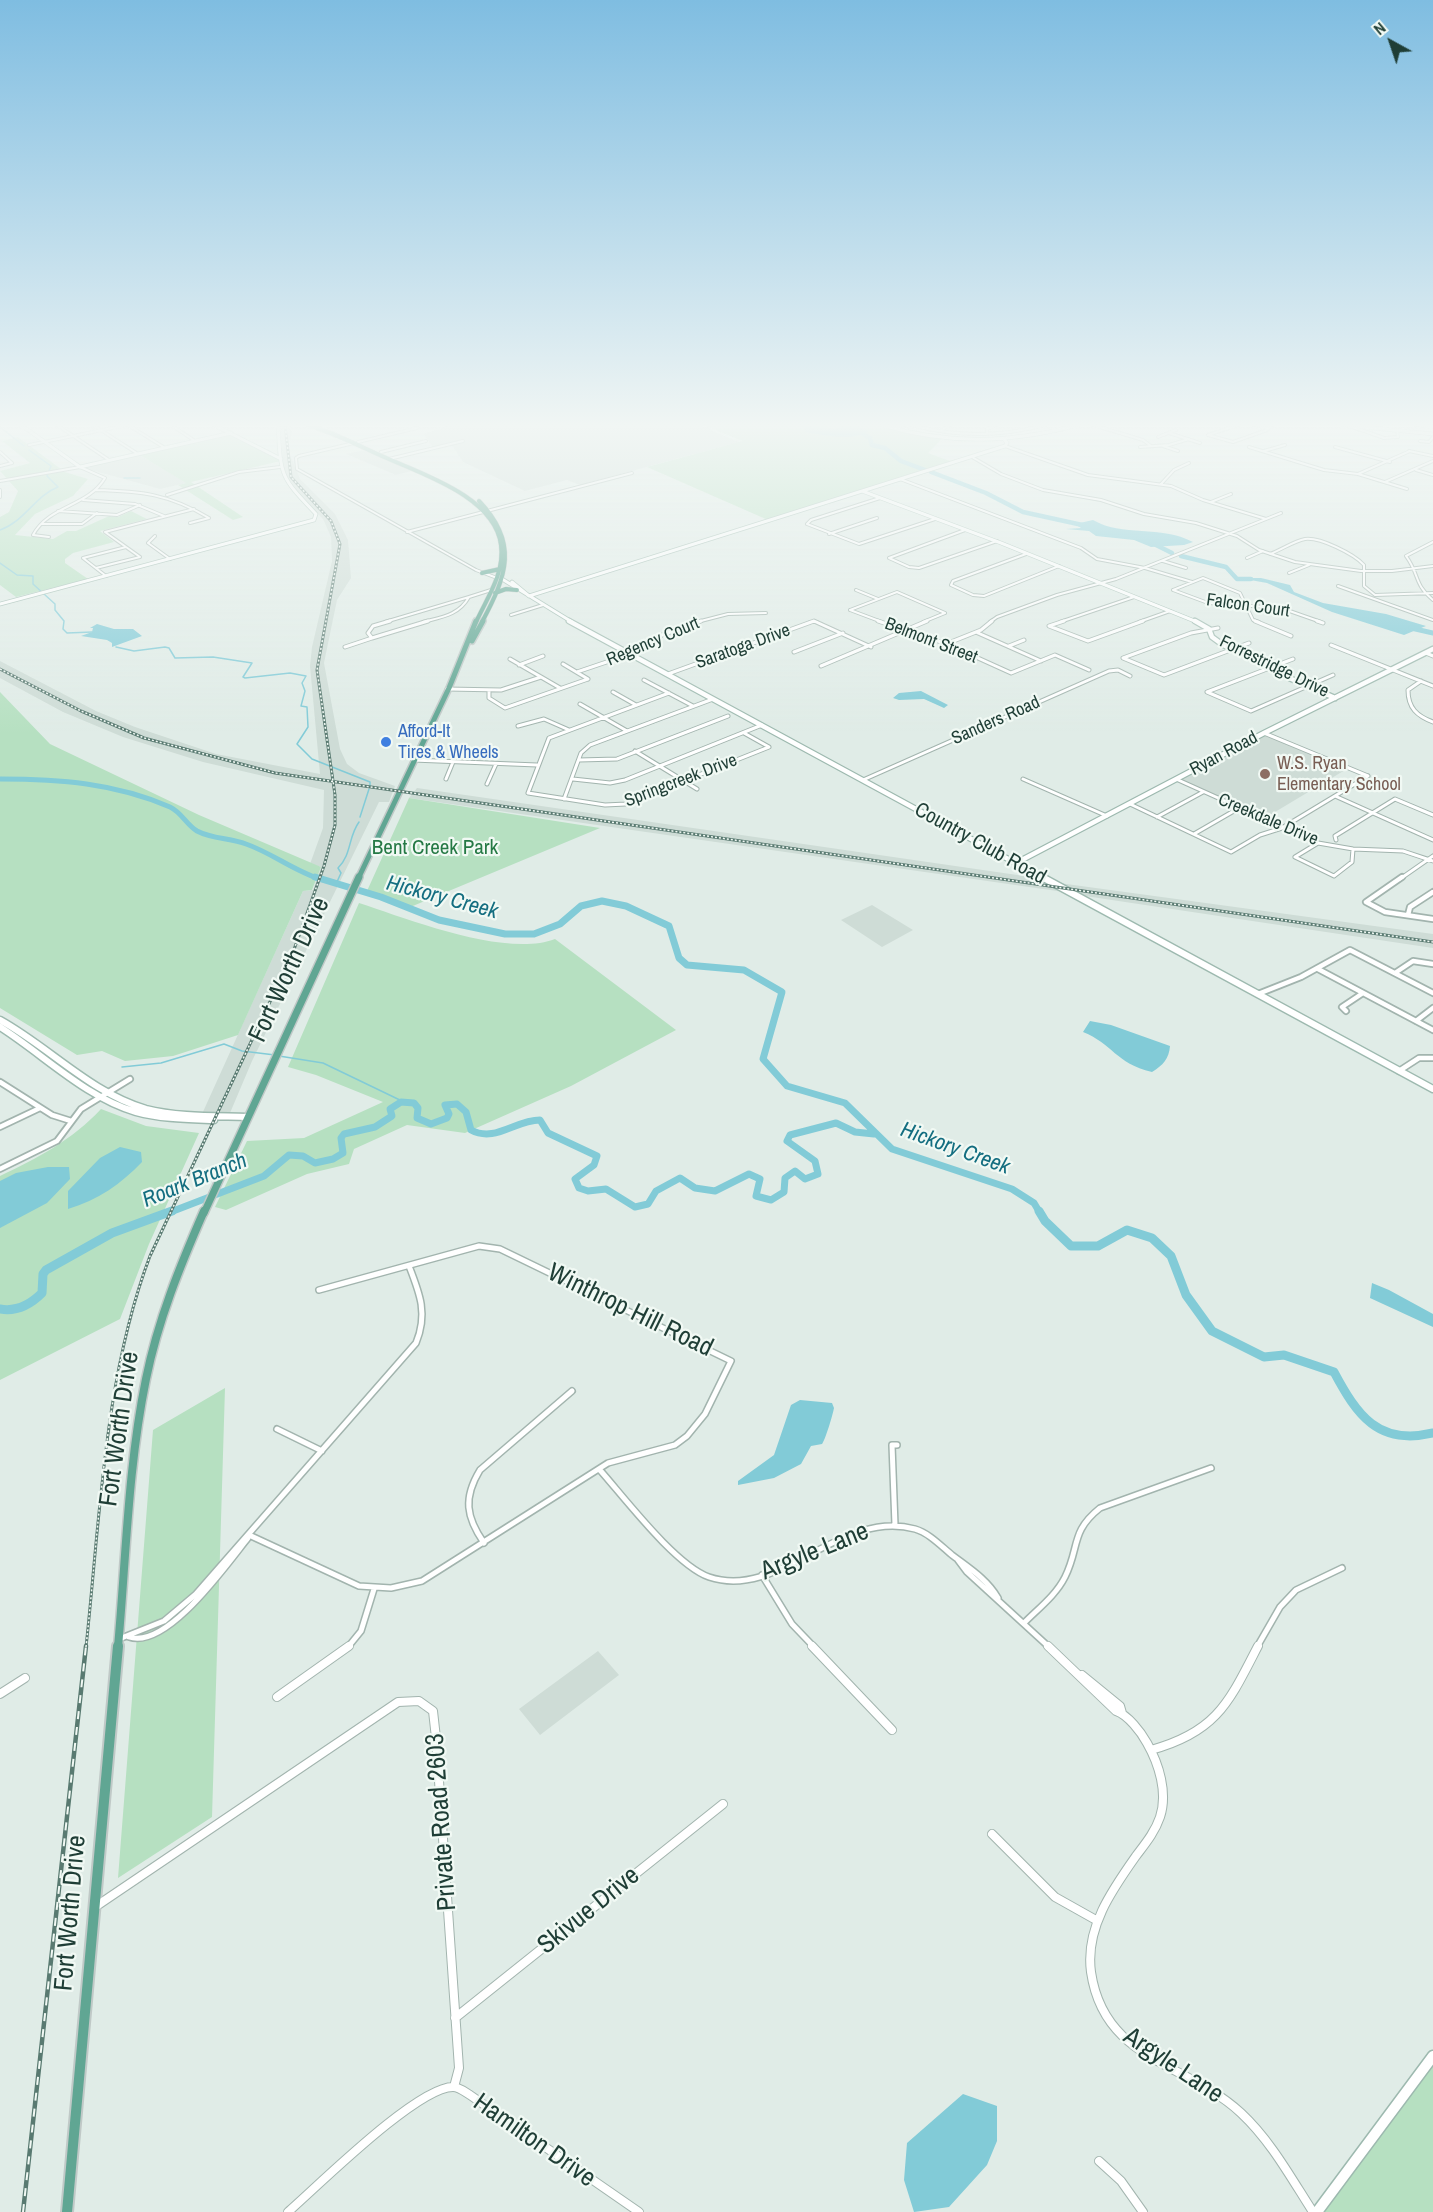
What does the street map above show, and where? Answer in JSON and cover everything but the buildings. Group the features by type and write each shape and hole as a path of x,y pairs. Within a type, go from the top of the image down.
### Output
{"main road":[{"name":"Fort Worth Drive","path":"495,528 501,544 498,579"},
{"name":"Fort Worth Drive","path":"67,2212 93,1908 123,1638 138,1425 147,1372 174,1280 205,1210 348,898 493,591 508,555 504,534 500,528"},
{"path":"484,574 500,569"},
{"path":"484,574 498,579"},
{"path":"493,591 517,590"}],"street":[{"path":"39,528 33,535 49,537"},
{"path":"96,568 140,557 105,532 119,528"},
{"path":"0,604 284,528"},
{"path":"400,528 484,574"},
{"path":"407,532 422,528"},
{"path":"529,596 743,528"},
{"path":"818,528 851,543 861,544 907,528"},
{"path":"829,534 846,528"},
{"name":"Forrestridge Drive","path":"960,528 1059,566 1209,629 1218,642 1335,698"},
{"path":"1029,528 1081,548 1097,559 1145,568 1190,583 1203,578 1240,593 1253,620 1291,636"},
{"path":"1211,528 1230,534 1270,554 1309,565 1361,571 1433,566"},
{"path":"941,646 977,632 997,617 1145,568 1244,528"},
{"path":"965,530 889,558 909,567 921,568 997,541"},
{"path":"155,536 147,543 170,559"},
{"path":"1270,554 1306,539 1358,558 1364,564 1361,571 1362,584 1375,595 1433,593"},
{"path":"1432,542 1406,556 1415,568 1416,581 1425,594 1433,600"},
{"path":"106,576 82,558 126,547"},
{"path":"1246,558 1263,551"},
{"path":"1026,554 953,581 951,585 984,596 1059,566"},
{"path":"1162,561 1182,570 1186,568 1168,563"},
{"path":"1289,573 1309,565"},
{"name":"Country Club Road","path":"498,579 519,586 529,596"},
{"name":"Country Club Road","path":"498,579 630,654 1433,1089"},
{"name":"Falcon Court","path":"1190,583 1173,590 1208,603 1281,608 1323,623"},
{"path":"1338,586 1433,620"},
{"path":"821,666 945,613 897,592 878,600 856,590"},
{"path":"372,638 368,633 372,626 493,591"},
{"path":"345,647 457,612 464,608 469,597"},
{"path":"1134,597 1048,626 1088,640 1170,612"},
{"name":"Belmont Street","path":"878,600 850,610 947,644 1011,673 1041,661"},
{"path":"511,615 543,605"},
{"name":"Regency Court","path":"577,672 646,648 663,635 715,616 765,613"},
{"name":"Saratoga Drive","path":"668,674 818,621 843,633"},
{"path":"1218,628 1123,658 1164,675 1250,643"},
{"path":"977,632 1041,661 1055,655 1089,670"},
{"path":"794,652 843,633 871,646"},
{"path":"1009,646 1024,640"},
{"path":"1331,645 1433,686"},
{"name":"Ryan Road","path":"1016,863 1264,733 1431,653"},
{"path":"519,665 543,656"},
{"path":"510,659 560,688"},
{"path":"1293,659 1207,692 1251,711 1333,675"},
{"path":"489,691 489,698 505,708 588,679 563,664"},
{"name":"Sanders Road","path":"863,780 1108,671 1118,670 1130,676"},
{"path":"447,689 489,691 509,688 541,677"},
{"path":"644,680 693,706"},
{"path":"1421,681 1408,690 1409,704 1416,714 1433,723"},
{"path":"613,692 636,705"},
{"path":"413,760 537,765 546,741 569,730 669,693"},
{"path":"564,799 583,750 590,745 713,699"},
{"path":"580,704 627,732"},
{"path":"579,760 610,760 728,716"},
{"path":"518,726 535,719 547,718 569,730"},
{"path":"573,779 616,782 762,725"},
{"name":"Springcreek Drive","path":"537,765 528,793 605,805 626,804 769,747 744,733"},
{"path":"1130,804 1231,852 1264,833 1282,828 1368,777 1264,733"},
{"path":"636,752 697,789"},
{"path":"446,779 453,762"},
{"path":"487,784 496,764"},
{"path":"1023,778 1107,816"},
{"name":"Creekdale Drive","path":"1176,779 1318,843 1353,849 1386,849 1432,859"},
{"path":"1157,817 1203,792"},
{"path":"1335,796 1433,840"},
{"path":"1336,840 1335,836 1395,799 1433,815"},
{"path":"1194,834 1239,808"},
{"path":"1318,843 1295,857 1334,876 1353,864 1355,858 1353,849"},
{"path":"1432,859 1366,902 1377,909 1433,919"},
{"path":"1408,915 1410,907 1433,892"},
{"path":"1258,994 1318,969 1346,951 1433,993"},
{"path":"1395,973 1413,961 1433,964"},
{"path":"1318,969 1433,1030"},
{"path":"1346,1011 1342,1007 1363,993"},
{"path":"1416,1021 1433,1008"},
{"path":"0,1020 105,1094"},
{"path":"0,1027 125,1107 164,1117 246,1119"},
{"path":"1399,1071 1419,1058 1433,1058"},
{"path":"0,1168 57,1141 81,1109 130,1079"},
{"path":"1,1084 57,1118 71,1121"},
{"path":"0,1127 40,1108"},
{"name":"Winthrop Hill Road","path":"249,1535 359,1586 374,1589 400,1587 422,1581 618,1457 663,1450 690,1435 697,1427 731,1361 500,1249 479,1246 319,1290"},
{"path":"123,1638 135,1639 175,1622 193,1605 247,1541 249,1535 416,1343 425,1325 424,1304 409,1266"},
{"path":"484,1543 468,1521 466,1501 473,1480 480,1470 572,1390"},
{"path":"277,1429 322,1451"},
{"path":"894,1525 892,1444 897,1445"},
{"path":"1024,1622 1056,1592 1066,1574 1076,1535 1090,1515 1100,1508 1211,1467"},
{"name":"Argyle Lane","path":"599,1469 691,1568 721,1580 740,1580 762,1575 868,1528 894,1525 916,1530 931,1537 957,1560 967,1572 1080,1674 1100,1696 1122,1713 1143,1736 1151,1750 1162,1782 1161,1815 1155,1829 1096,1920 1089,1947 1090,1975 1103,2013 1130,2044 1210,2090 1242,2114 1273,2150 1315,2212"},
{"path":"1151,1750 1185,1740 1212,1721 1235,1693 1261,1637 1296,1590 1342,1569"},
{"path":"762,1575 792,1624 892,1730"},
{"path":"278,1697 347,1648 362,1630 374,1589"},
{"path":"0,1694 24,1678"},
{"name":"Private Road 2603","path":"93,1908 398,1702 418,1701 433,1711 435,1730 459,2068 454,2087"},
{"name":"Skivue Drive","path":"455,2018 723,1804"},
{"path":"992,1834 1055,1897 1096,1920"},
{"path":"1315,2212 1433,2056"},
{"name":"Hamilton Drive","path":"288,2212 408,2108 443,2089 454,2087 518,2127 639,2212"},
{"path":"1099,2161 1121,2181 1143,2212"}],"shaded area":[{"path":"327,528 342,528 348,540 351,578 337,600 324,663 340,749 347,764 359,773 395,786 389,802 379,802 252,1061 230,1113 202,1114 303,891 313,890 321,867 310,864 323,828 324,790 203,762 123,737 63,712 0,678 0,661 96,711 135,727 216,754 320,774 310,666 312,647 332,561 331,537"},
{"name":"W.S. Ryan Elementary School","path":"1266,732 1350,767 1265,818 1180,780"},
{"path":"417,788 1038,878 1064,892 409,798"},
{"path":"1059,883 1433,934 1433,948 1085,896"},
{"path":"872,905 913,930 882,947 841,920"},
{"path":"598,1651 619,1675 540,1735 519,1709"}],"green space":[{"path":"0,528 21,528 15,535 53,539 67,531 82,528 111,528 100,531 114,542 73,553 65,559 65,563 88,579 16,597 0,585"},
{"path":"0,692 50,744 199,815 321,867 312,890 303,891 238,1035 173,1056 125,1061 102,1051 77,1055 0,1008"},
{"name":"Bent Creek Park","path":"409,798 600,828 408,908 367,891"},
{"path":"359,903 457,934 484,940 511,944 535,944 555,939 676,1030 571,1086 465,1133 407,1125 354,1149 349,1164 307,1174 226,1210 215,1207 247,1141 304,1138 383,1102 316,1075 288,1067"},
{"path":"101,1109 146,1126 199,1133 149,1244 120,1319 0,1380 0,1176 54,1147 78,1130"},
{"path":"225,1388 212,1817 118,1878 153,1430"},
{"path":"1433,2064 1433,2212 1317,2212 1330,2194"}],"water":[{"path":"1118,528 1168,534 1193,542 1184,545 1151,547 1134,540 1096,536 1089,531 1066,529"},
{"path":"1239,578 1261,578 1290,585 1294,592 1323,603 1386,614 1426,626 1404,635 1332,612 1267,583"},
{"path":"97,624 114,629 133,629 142,636 112,647 112,643 107,640 81,636 92,632 93,628 90,628"},
{"path":"921,691 948,705 944,708 924,699 899,700 893,698 899,693"},
{"path":"1090,1021 1111,1025 1170,1046 1167,1058 1152,1072 1130,1064 1101,1042 1083,1032"},
{"path":"120,1147 141,1152 142,1162 108,1190 68,1209 68,1191 100,1158"},
{"path":"48,1167 69,1167 70,1179 47,1203 0,1228 0,1181 16,1173"},
{"path":"1372,1283 1433,1314 1433,1327 1370,1298"},
{"path":"800,1400 832,1403 834,1408 822,1444 811,1446 801,1464 774,1478 738,1485 738,1481 774,1455 791,1405"},
{"path":"963,2094 997,2106 997,2141 987,2165 949,2207 914,2212 904,2180 907,2143"}],"waterway":[{"path":"1148,541 1172,553"},
{"path":"1181,556 1226,567 1237,579 1251,579"},
{"path":"0,563 17,575 33,576 33,584 55,604 55,610 64,621 63,629 67,633 92,632"},
{"path":"1411,628 1433,633"},
{"path":"116,647 134,651 165,647 169,648 175,658 213,657 252,663 243,677 245,678 290,673 306,676 302,683 305,691 301,706 307,707 308,727 297,744 312,759 370,782 370,787"},
{"name":"Hickory Creek","path":"0,779 86,784 129,792 174,809 197,831 246,844 316,877"},
{"path":"360,817 369,789"},
{"path":"336,884 341,873 338,868 346,857 359,822"},
{"name":"Hickory Creek","path":"316,877 381,897 439,920 505,934 534,934 560,924 581,906 602,901 626,906 669,926 679,958 687,965 744,970 782,992 763,1059 787,1086 845,1103 892,1149 1012,1189 1034,1203 1040,1213"},
{"name":"Hickory Creek","path":"316,877 320,879"},
{"path":"122,1067 161,1063 224,1044 242,1051 275,1055"},
{"path":"279,1056 323,1063 404,1102"},
{"name":"Roark Branch","path":"168,1213 264,1176 289,1155 303,1156 315,1163 333,1159 343,1153 341,1138 344,1134 375,1127 392,1116 390,1109 401,1102 414,1103 418,1108 417,1118 431,1124 447,1118 449,1114 445,1105 457,1104 466,1112 471,1130 480,1133 497,1133 522,1123 540,1120 548,1133 597,1156 594,1165 575,1179 579,1188 588,1191 606,1189 635,1207 648,1204 656,1191 680,1178 695,1188 715,1191 749,1174 760,1179 756,1196 771,1200 784,1192 785,1178 795,1171 805,1179 818,1174 815,1161 787,1141 790,1135 836,1123 855,1132 874,1134"},
{"name":"Roark Branch","path":"0,1309 18,1308 28,1304 42,1293 43,1274 46,1270 112,1233 172,1211"},
{"name":"Hickory Creek","path":"1039,1211 1045,1221 1071,1246 1098,1246 1127,1230 1152,1238 1171,1256 1186,1295 1212,1331 1264,1357 1284,1355 1334,1372 1351,1402 1361,1414 1384,1431 1414,1436 1433,1433"}],"railway":[{"path":"333,781 317,670 340,544 334,528"},
{"path":"0,669 81,711 144,738 275,773 333,781"},
{"path":"86,1647 100,1499 113,1399 135,1302 150,1256 292,955 324,866 335,825 333,781"},
{"path":"333,781 1433,942"},
{"path":"23,2212 86,1646"}],"place":[{"name":"Afford-It Tires & Wheels","path":"386,742"},
{"name":"W.S. Ryan Elementary School","path":"1265,774"}]}
